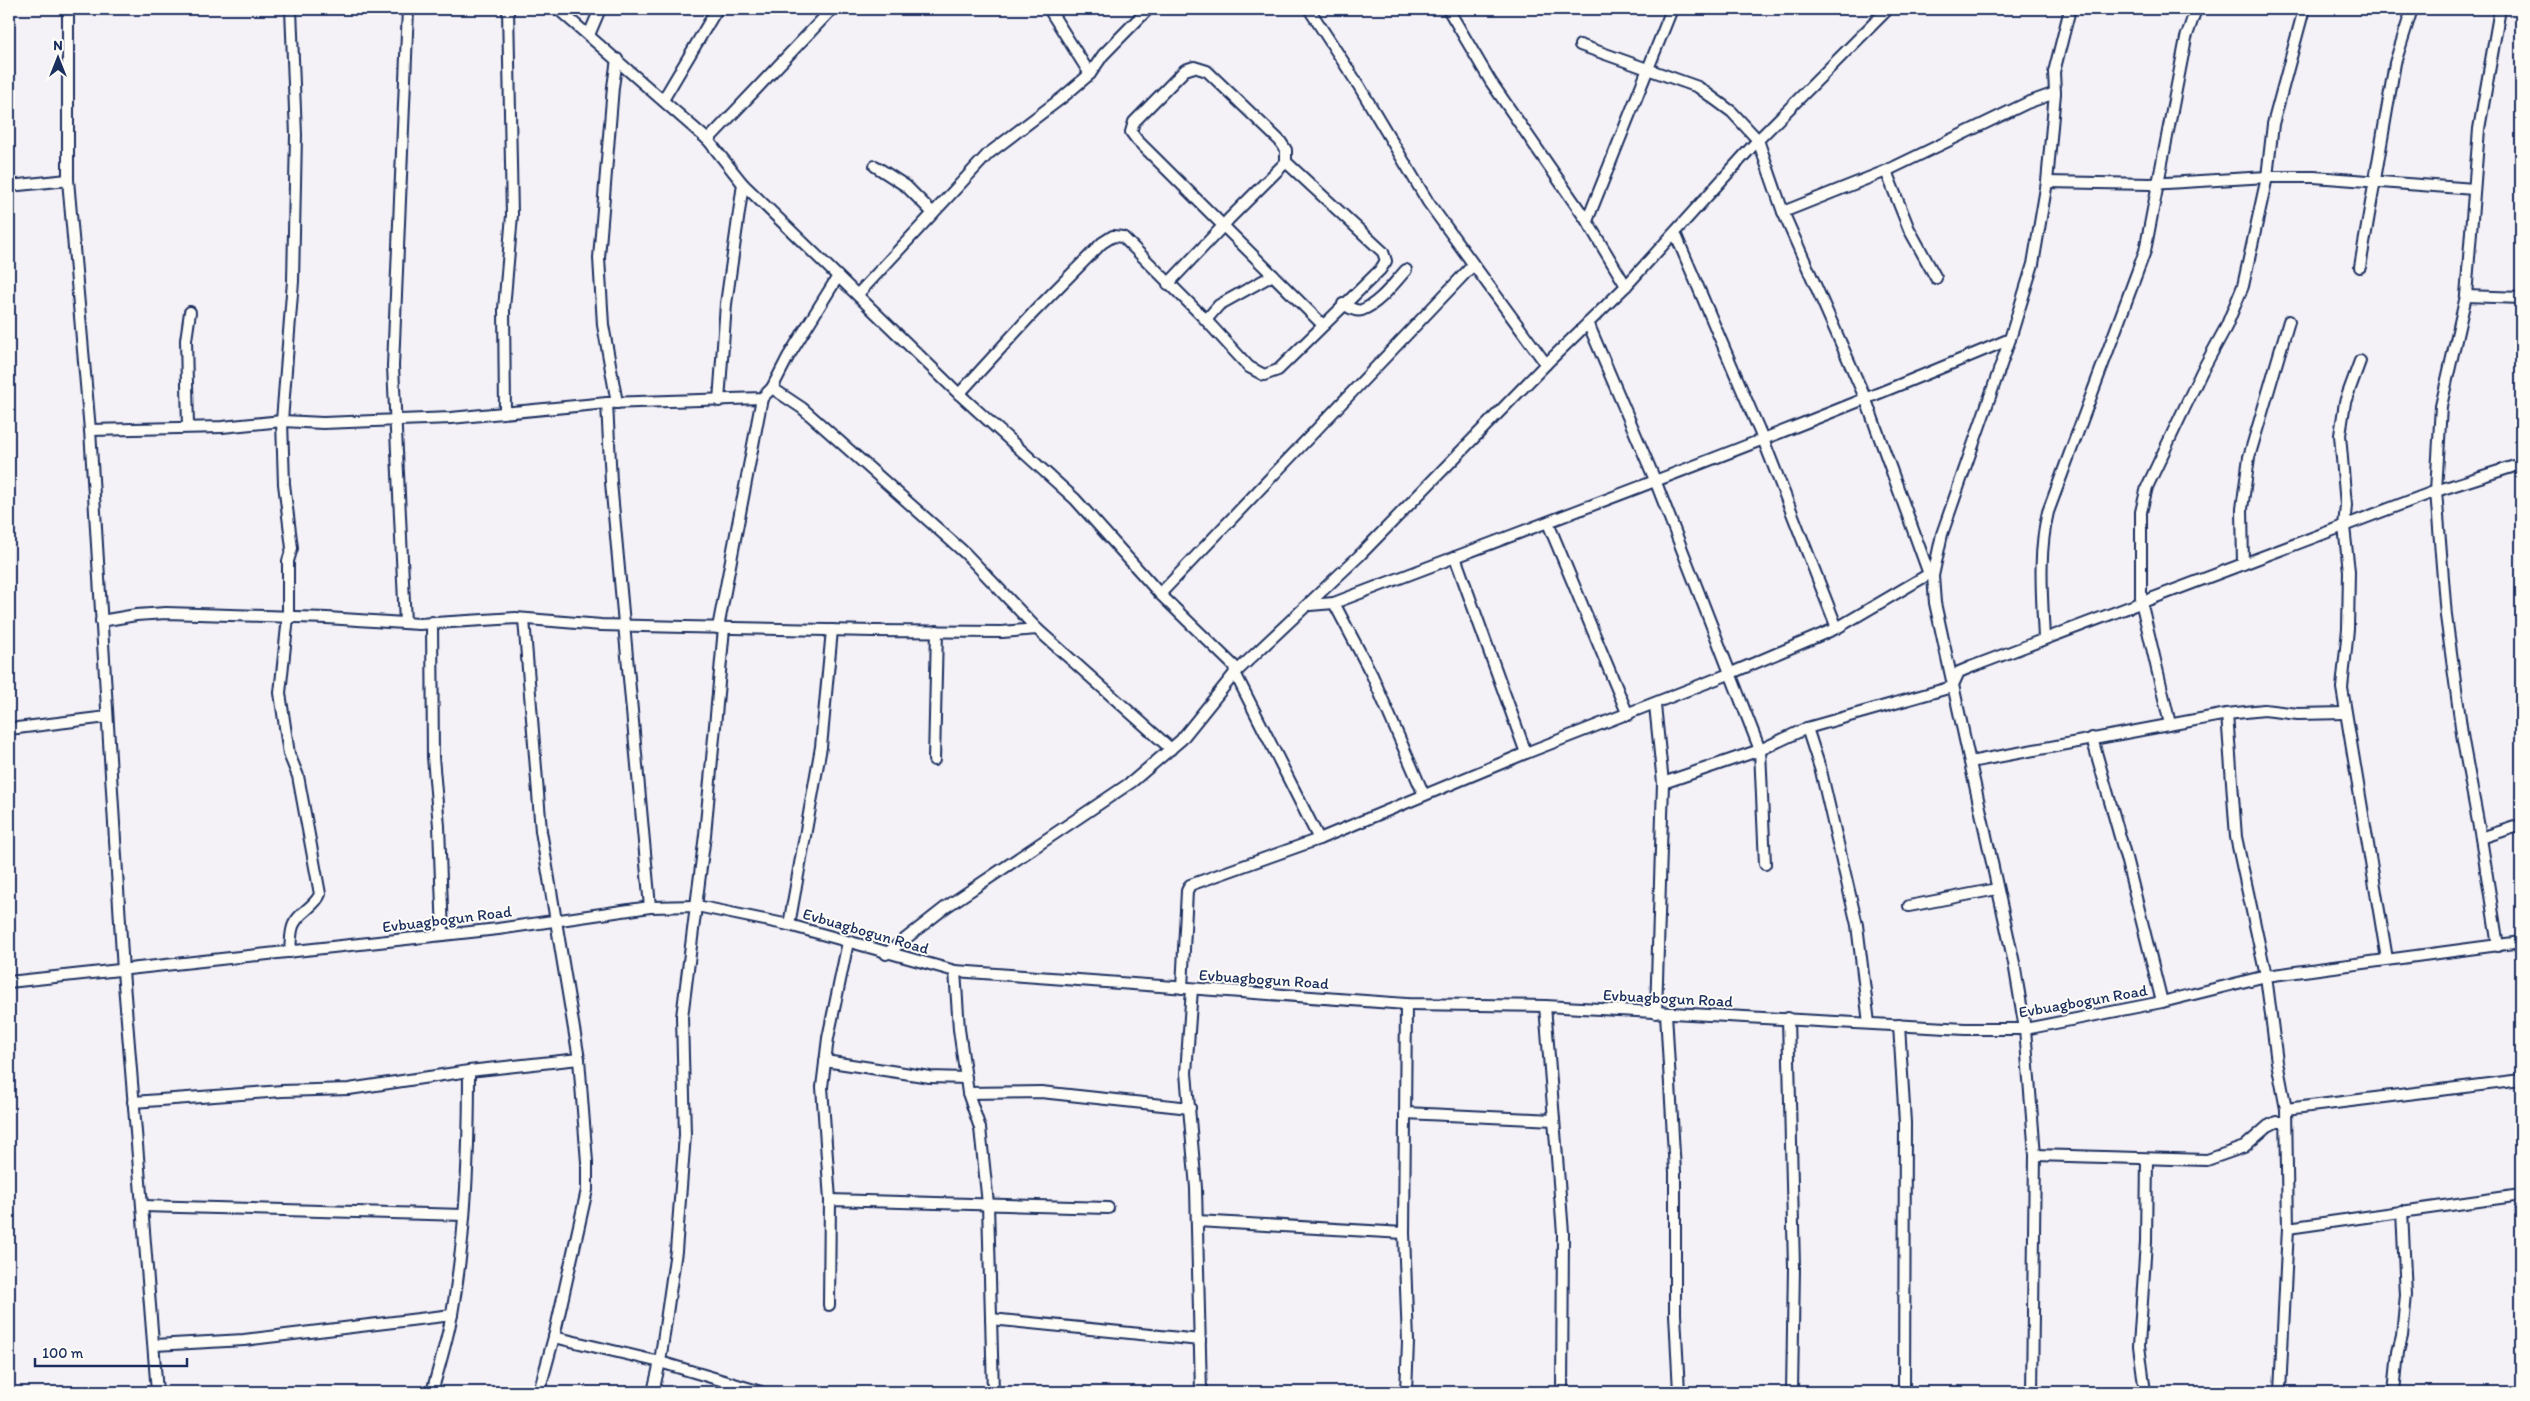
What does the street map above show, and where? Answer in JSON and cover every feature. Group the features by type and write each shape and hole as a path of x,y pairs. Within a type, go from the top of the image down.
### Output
{"street":[{"path":"68,9 68,180 90,430 123,971 157,1392"},
{"path":"290,952 293,926 299,916 318,900 320,894 298,776 289,754 280,694 288,617 288,561 292,548 284,484 282,421 293,281 296,135 291,9"},
{"path":"405,623 393,366 408,9"},
{"path":"505,411 504,309 512,215 508,9"},
{"path":"558,9 708,140 743,184 837,278 858,294 959,394 1075,498 1160,594 1234,666 1235,673 1319,840"},
{"path":"588,34 600,9"},
{"path":"663,100 717,9"},
{"path":"708,140 832,9"},
{"path":"1048,9 1090,74"},
{"path":"858,294 988,154 1090,74 1103,54 1148,9"},
{"path":"1309,9 1359,86 1428,202 1546,364"},
{"path":"1448,9 1491,82 1587,221 1626,286"},
{"path":"1587,221 1672,9"},
{"path":"886,954 946,907 1133,781 1181,740 1235,673 1310,604 1546,364 1626,286 1758,140 1888,9"},
{"path":"1201,1392 1197,1221 1186,1073 1187,891 1190,885 1319,840 1526,753 1655,705 1837,628 1931,575 1942,534 2010,338 2033,264 2047,182 2055,93 2054,72 2070,9"},
{"path":"2044,638 2043,534 2048,512 2145,251 2186,38 2196,9"},
{"path":"2170,724 2141,601 2141,512 2147,487 2202,371 2226,327 2243,286 2267,177 2273,124 2304,9"},
{"path":"2360,267 2395,63 2412,9"},
{"path":"2498,946 2463,741 2446,616 2436,492 2441,406 2466,296 2479,129 2500,9"},
{"path":"1580,45 1646,71 1698,87 1732,112 1758,140 1783,212 1866,400 1931,575 1952,687 2014,963 2025,1028 2035,1155 2032,1392"},
{"path":"617,59 599,258 603,325 612,403 610,482 650,907"},
{"path":"1168,284 1223,226 1286,162 1286,150 1280,141 1207,71 1194,67 1185,70 1134,122 1132,132 1137,140 1223,226 1323,325"},
{"path":"1783,212 1886,172 2027,103 2055,93"},
{"path":"959,394 1040,306 1102,243 1113,236 1123,237 1206,320 1249,367 1264,375 1278,370 1343,304 1380,270 1386,260 1383,252 1286,162"},
{"path":"875,166 906,186 933,213"},
{"path":"1886,172 1909,229 1936,278"},
{"path":"2047,182 2159,184 2267,177 2374,181 2474,190"},
{"path":"9,186 68,180"},
{"path":"719,401 726,304 743,184"},
{"path":"1675,233 1763,439 1837,628"},
{"path":"1160,594 1473,265"},
{"path":"1343,304 1353,310 1361,311 1376,300 1406,270"},
{"path":"1206,320 1219,305 1273,275"},
{"path":"653,1392 660,1362 676,1251 684,1135 682,1017 697,906 721,628 762,398 772,388 788,356 837,278"},
{"path":"2466,296 2521,298"},
{"path":"188,427 186,340 190,312"},
{"path":"2243,564 2242,509 2248,457 2289,321"},
{"path":"1588,323 1655,480 1760,750 1765,864"},
{"path":"1310,604 1334,603 1548,523 1655,480 1866,400 2010,338"},
{"path":"2360,361 2345,402 2340,435 2346,505 2344,527 2349,571 2348,629 2342,675 2345,713 2387,959"},
{"path":"772,388 802,408 965,553 1037,629 1171,748"},
{"path":"90,430 222,427 282,421 323,423 451,418 505,411 612,403 719,401 762,398"},
{"path":"1662,783 1760,750 1808,728 1952,687 1959,672 2044,638 2436,492 2521,464"},
{"path":"1548,523 1628,715"},
{"path":"1454,557 1526,753"},
{"path":"1334,603 1372,675 1424,795"},
{"path":"101,621 136,615 166,613 405,623 524,619 721,628 937,631 1037,629"},
{"path":"524,619 541,831 580,1060 587,1190 554,1336 539,1392"},
{"path":"432,622 433,757 439,826 443,935"},
{"path":"789,925 821,747 832,630"},
{"path":"934,760 937,631"},
{"path":"1655,705 1662,783 1661,1013 1675,1172 1675,1314 1680,1392"},
{"path":"1970,762 2227,714 2264,710 2298,714 2345,713"},
{"path":"2227,714 2236,837 2266,976 2277,1062 2286,1108 2288,1228 2280,1392"},
{"path":"9,729 107,717"},
{"path":"1808,728 1821,771 1857,925 1869,1023"},
{"path":"2092,738 2126,858 2162,1002"},
{"path":"2481,838 2521,825"},
{"path":"1908,906 1997,889"},
{"name":"Evbuagbogun Road","path":"9,982 443,935 650,907 697,906 789,925 886,954 955,971 1406,1004 1545,1006 1965,1029 2025,1028 2162,1002 2266,976 2521,942"},
{"path":"829,1306 830,1200 822,1087 848,942"},
{"path":"955,971 959,1029 968,1093 980,1128 988,1204 993,1392"},
{"path":"1406,1004 1404,1232 1408,1342 1406,1392"},
{"path":"1545,1006 1563,1233 1562,1392"},
{"path":"1788,1018 1794,1268 1792,1392"},
{"path":"1899,1025 1905,1123 1904,1392"},
{"path":"133,1102 282,1091 349,1089 469,1071 580,1060"},
{"path":"825,1062 930,1077 966,1078"},
{"path":"432,1392 452,1315 464,1215 469,1152 469,1071"},
{"path":"2286,1108 2521,1080"},
{"path":"968,1093 1041,1092 1190,1108"},
{"path":"1405,1113 1554,1120"},
{"path":"2035,1155 2207,1160 2219,1158 2244,1147 2268,1126 2276,1122 2285,1122"},
{"path":"2145,1392 2139,1346 2146,1242 2147,1159"},
{"path":"2288,1228 2521,1195"},
{"path":"830,1200 1108,1208"},
{"path":"143,1206 464,1215"},
{"path":"2394,1392 2406,1295 2402,1211"},
{"path":"1197,1221 1404,1232"},
{"path":"154,1345 244,1340 452,1315"},
{"path":"991,1319 1200,1340"},
{"path":"554,1336 660,1362 761,1392"}]}
